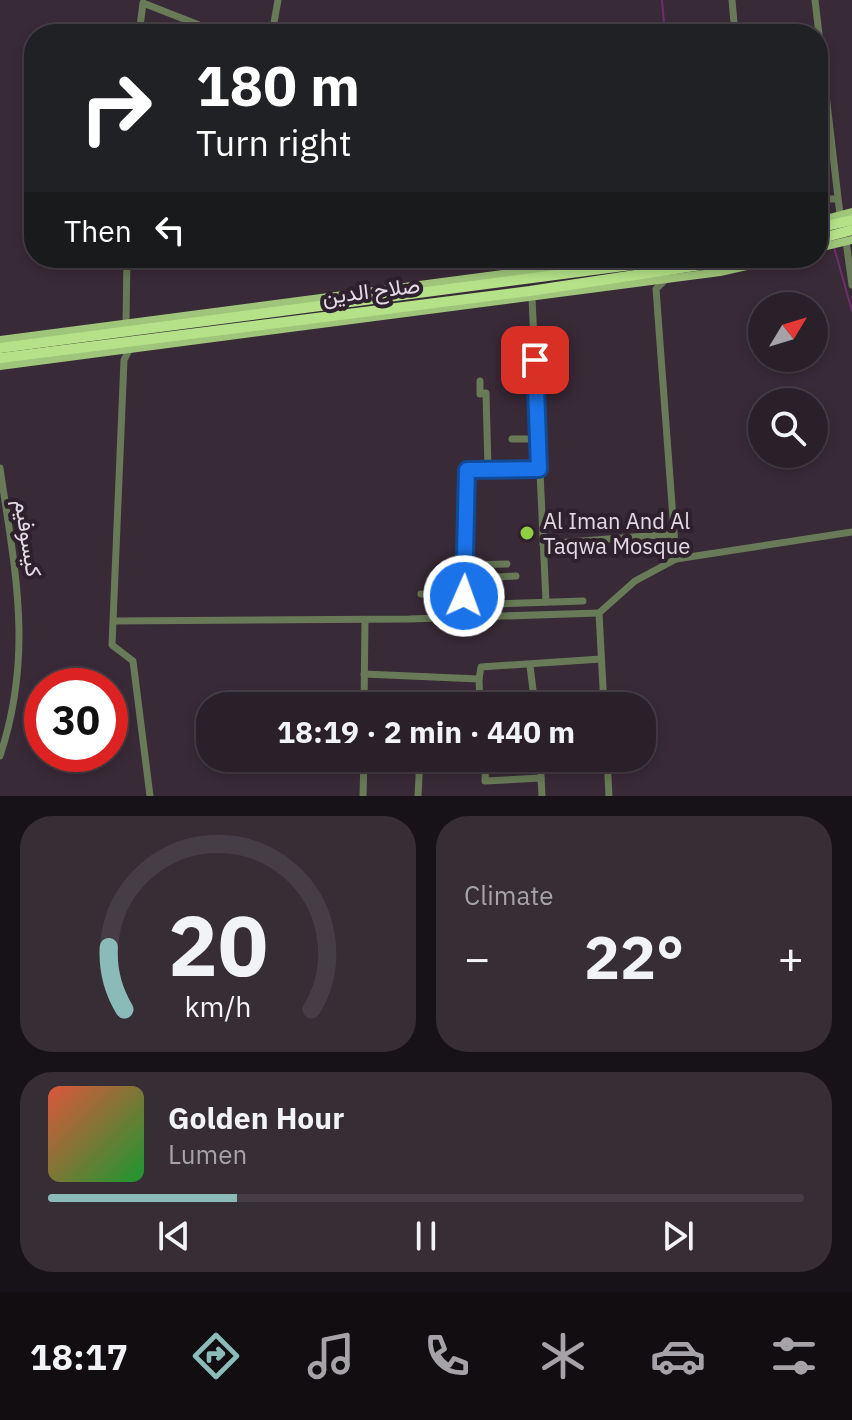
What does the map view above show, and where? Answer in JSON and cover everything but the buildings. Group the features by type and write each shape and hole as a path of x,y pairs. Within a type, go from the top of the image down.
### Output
{"highway":[{"name":"صلاح الدين","path":"0,348 365,306 618,268"},
{"name":"صلاح الدين","path":"365,306 530,291 681,268"},
{"name":"صلاح الدين","path":"0,358 271,318"}],"main road":[{"path":"845,227 852,212"},
{"path":"0,340 550,268"},
{"path":"0,366 532,298 729,268"}],"street":[{"path":"274,24 278,0"},
{"path":"732,0 734,24"},
{"path":"815,0 817,24"},
{"path":"139,24 140,2 196,24"},
{"path":"828,121 836,199 845,227 852,285"},
{"path":"828,199 836,199"},
{"path":"126,322 127,268"},
{"path":"512,268 512,273"},
{"path":"656,289 665,280"},
{"path":"642,283 656,289"},
{"path":"656,289 667,398 676,559"},
{"path":"532,298 546,602"},
{"path":"129,350 124,363 112,645 133,661 150,796"},
{"path":"113,352 124,363"},
{"path":"480,381 480,394 486,393 488,468"},
{"path":"512,439 538,439"},
{"name":"كيسوفيم","path":"0,468 19,575 20,643 14,710 0,756"},
{"path":"465,618 467,470 539,469"},
{"path":"114,621 365,620 599,613 635,581 676,559 852,532"},
{"path":"543,544 673,534"},
{"path":"465,565 507,564"},
{"path":"465,579 516,576"},
{"path":"421,594 464,596"},
{"path":"464,605 583,601"},
{"path":"599,613 603,692"},
{"path":"364,692 365,620"},
{"path":"479,692 481,667 601,659"},
{"path":"530,666 533,692"},
{"path":"364,674 479,679"},
{"path":"363,796 364,772"},
{"path":"418,796 419,772"},
{"path":"485,772 485,781 541,778"},
{"path":"541,772 542,796"},
{"path":"608,772 609,796"}],"waterway":[{"path":"662,0 664,24"},
{"path":"834,247 852,311"}],"place":[{"name":"Al Iman And Al Taqwa Mosque","path":"527,533"}],"route":[{"path":"464,596 467,470 539,469 535,360"}]}
